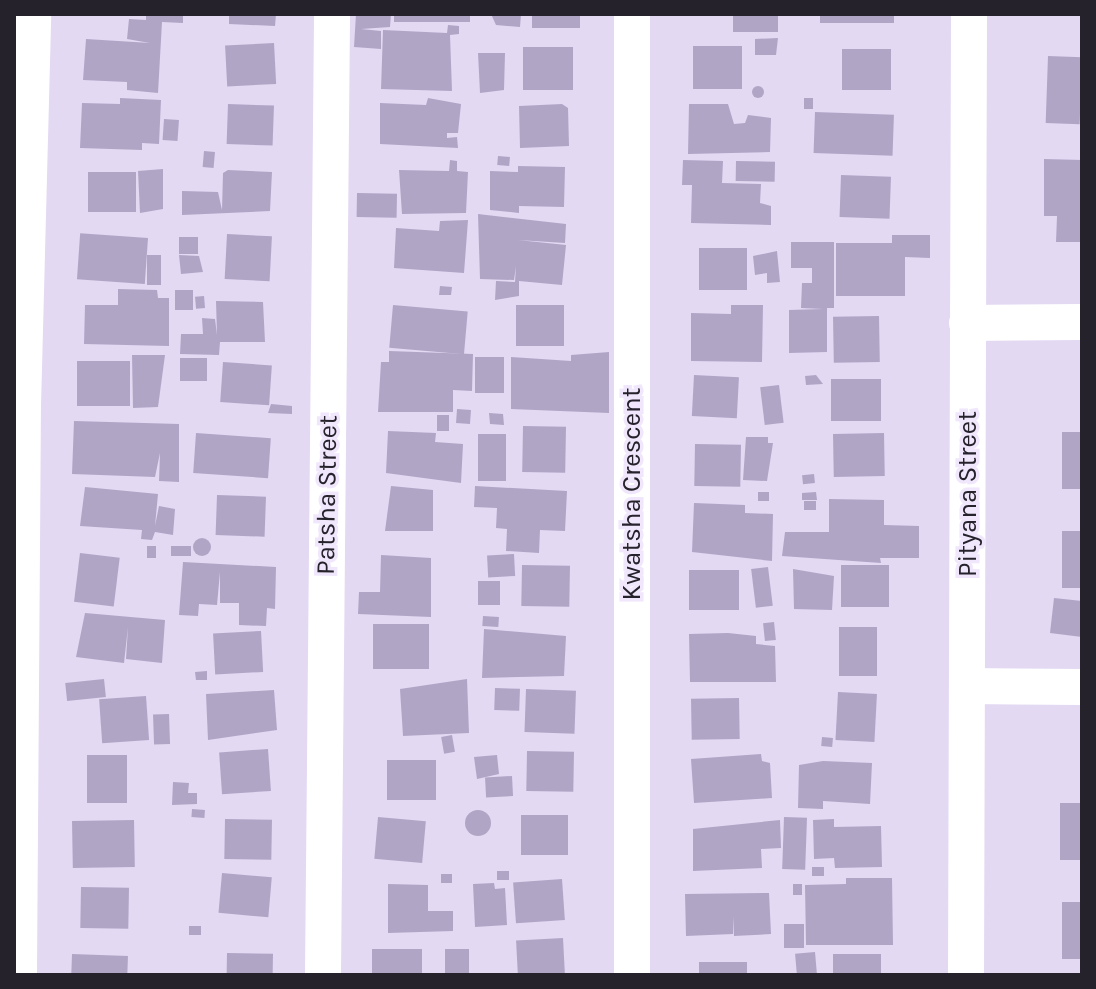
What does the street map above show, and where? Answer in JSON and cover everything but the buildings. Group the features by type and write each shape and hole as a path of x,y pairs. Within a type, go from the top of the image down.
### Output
{"street":[{"path":"19,975 23,406 33,14"},
{"name":"Patsha Street","path":"323,975 332,14"},
{"name":"Kwatsha Crescent","path":"632,14 632,975"},
{"name":"Pityana Street","path":"966,975 969,14"},
{"path":"967,323 1082,322"},
{"path":"968,686 1082,687"}]}
